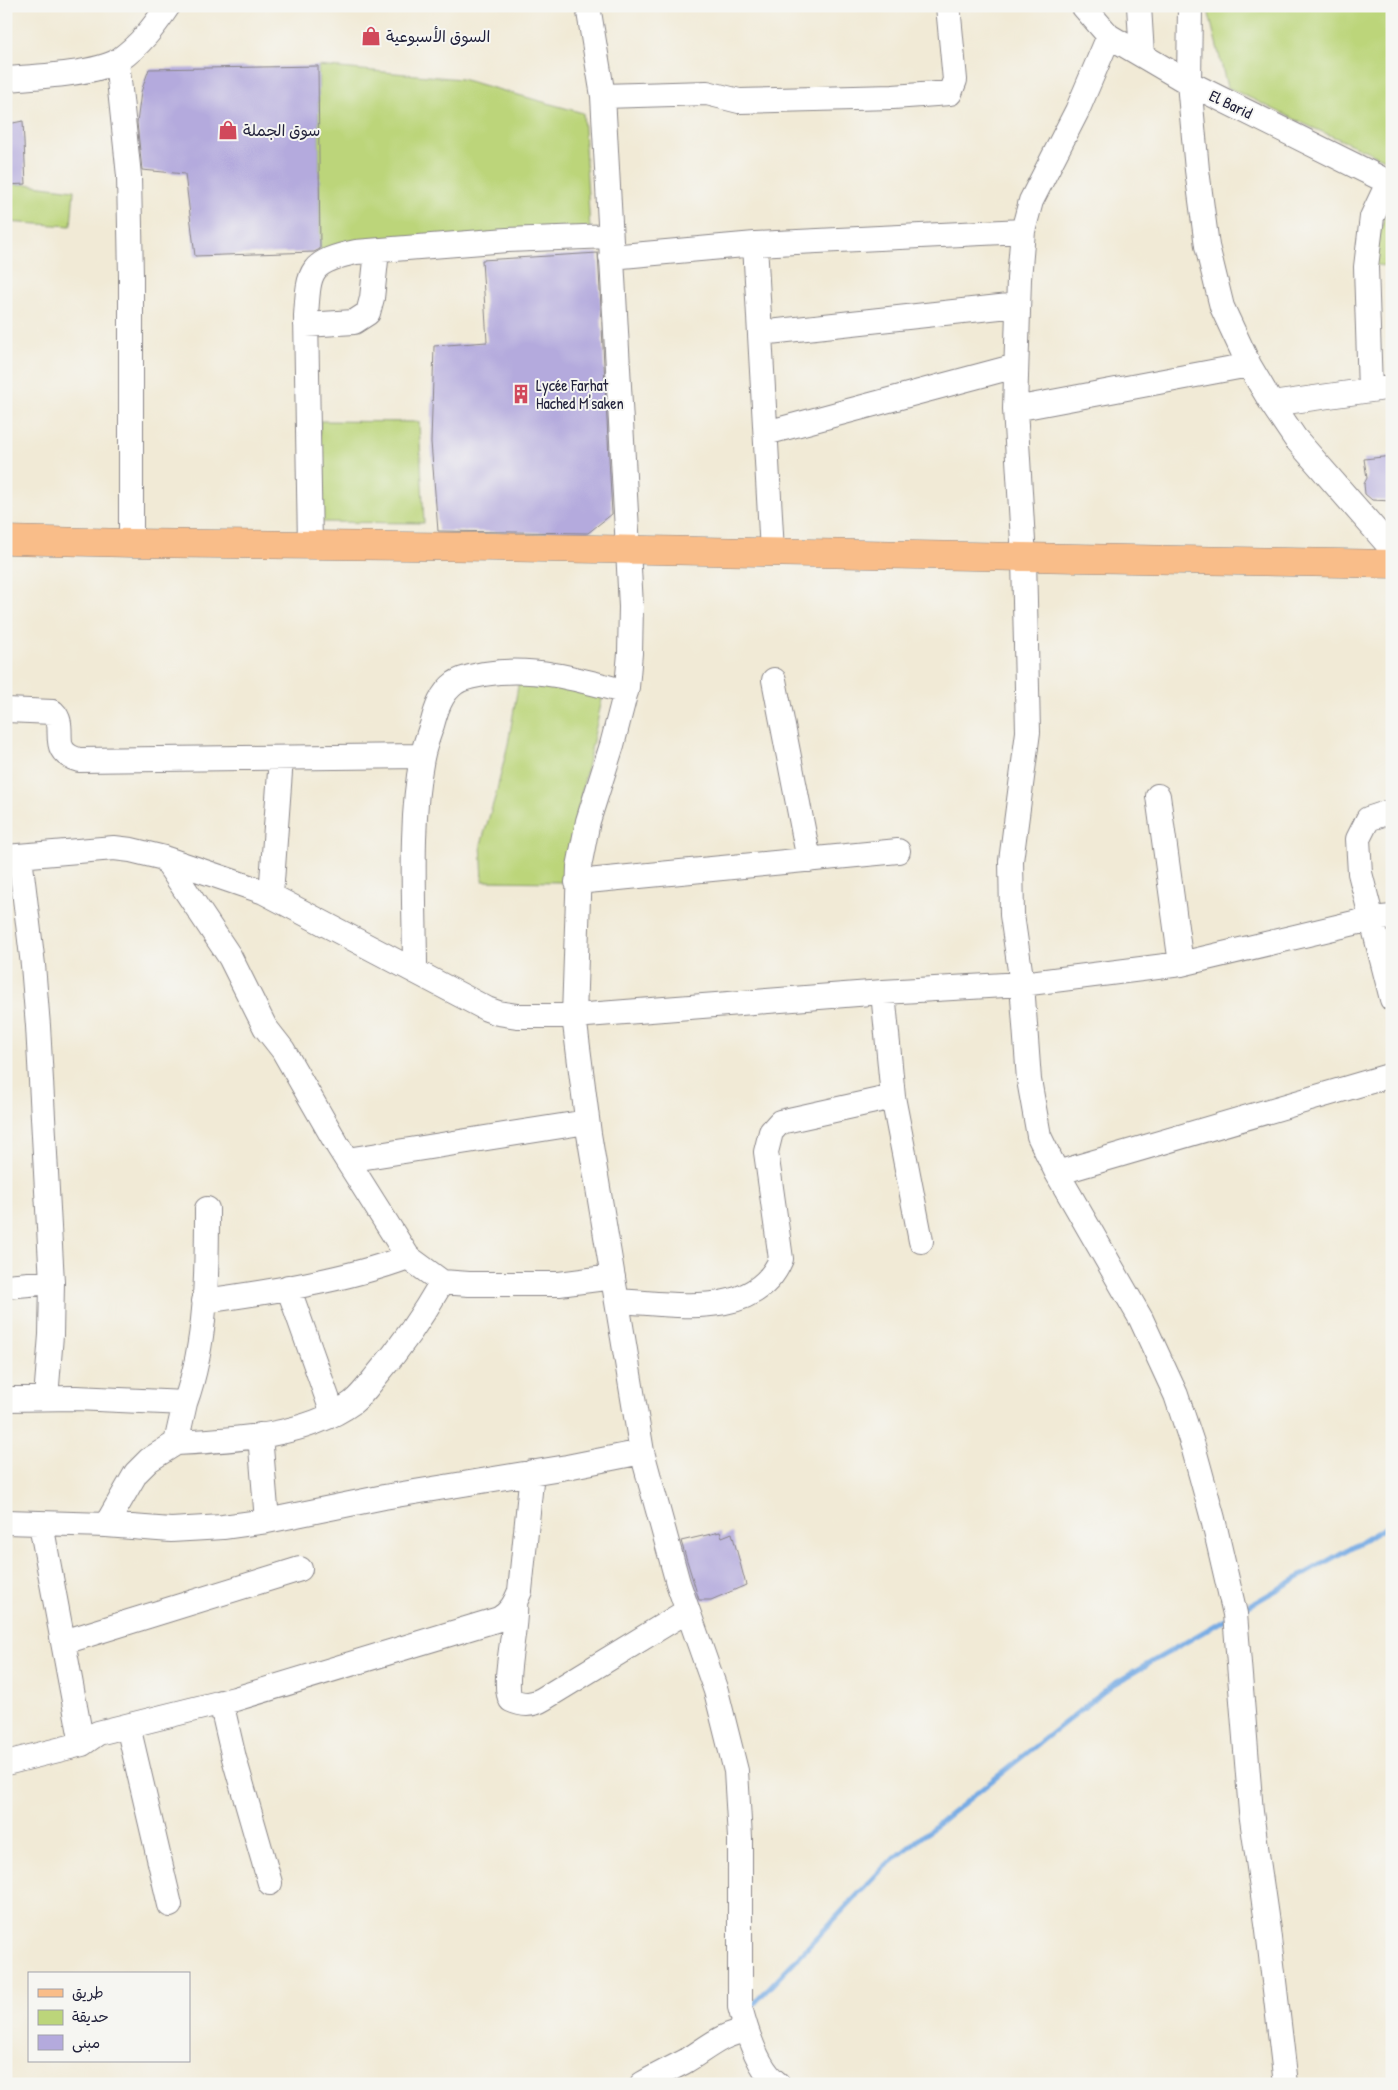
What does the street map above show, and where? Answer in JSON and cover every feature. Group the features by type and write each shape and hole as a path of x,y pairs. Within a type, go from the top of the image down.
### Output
{"main road":[{"path":"6,540 628,549 1392,564"}],"street":[{"path":"146,6 150,32"},
{"path":"6,79 67,74 117,61 150,32 168,6"},
{"path":"588,6 603,96 631,607 630,653 626,692 612,745 588,821 577,882 574,1016 587,1122 642,1452 662,1529 687,1611 716,1691 736,1771 740,1838 744,2022 766,2072 778,2084"},
{"path":"603,96 707,93 739,100 893,98 950,93 955,80 948,6"},
{"name":"El Barid","path":"1083,6 1109,36 1142,56 1189,83 1390,183"},
{"path":"1139,6 1142,56"},
{"path":"1190,6 1189,83 1197,170 1207,246 1222,307 1249,365 1295,438 1392,549"},
{"path":"1109,36 1077,110 1030,201 1023,231 1018,305 1015,409 1024,558 1028,732 1011,861 1012,915 1022,984 1029,1080 1039,1136 1057,1173 1141,1319 1176,1395 1213,1519 1234,1614 1251,1812 1268,1930 1286,2084"},
{"path":"117,61 129,176 131,543"},
{"path":"1272,404 1381,389 1366,268 1372,217 1390,183"},
{"path":"310,545 306,325 308,286 315,269 333,257 377,251 507,240 610,246 755,244 1023,231"},
{"path":"755,244 772,552"},
{"path":"306,325 354,322 368,313 372,298 377,251"},
{"path":"760,333 1018,305"},
{"path":"1015,409 1249,365"},
{"path":"766,433 1016,366"},
{"path":"416,971 415,824 417,790 422,756 438,706 444,694 455,683 470,676 493,673 546,673 626,692"},
{"path":"774,680 809,860"},
{"path":"6,710 53,712 58,719 62,749 70,758 79,760 422,756"},
{"path":"271,896 280,758"},
{"path":"1158,796 1181,964"},
{"path":"1392,811 1368,819 1358,839 1360,872 1382,918 1392,999"},
{"path":"46,1398 50,1350 52,1282 36,1008 13,857 114,848 164,858 271,896 498,1013 517,1016 574,1016 883,992 1022,984 1181,964 1382,918"},
{"path":"577,882 898,851"},
{"path":"164,858 230,957 265,1027 283,1050 347,1160 408,1257 442,1282 469,1284 559,1284 613,1277"},
{"path":"883,992 893,1097 921,1241"},
{"path":"1057,1173 1392,1075"},
{"path":"617,1301 708,1305 739,1299 761,1286 778,1266 781,1258 766,1152 771,1132 780,1122 893,1097"},
{"path":"347,1160 587,1122"},
{"path":"176,1443 184,1403 197,1359 204,1301 207,1209"},
{"path":"204,1301 288,1287 379,1268 408,1257"},
{"path":"6,1286 52,1282"},
{"path":"106,1525 136,1473 149,1460 176,1443 219,1441 260,1435 312,1423 333,1414 353,1402 394,1355 442,1282"},
{"path":"288,1287 333,1414"},
{"path":"6,1398 104,1398 184,1403"},
{"path":"260,1435 267,1521"},
{"path":"6,1522 106,1525 171,1530 222,1527 267,1521 384,1497 642,1452"},
{"path":"6,1763 82,1744 98,1734 222,1702 500,1619 507,1614 520,1590 532,1472"},
{"path":"41,1524 82,1744"},
{"path":"64,1642 300,1569"},
{"path":"515,1602 516,1619 507,1688 511,1700 524,1704 534,1704 543,1699 687,1611"},
{"path":"222,1702 234,1758 270,1883"},
{"path":"128,1726 170,1905"},
{"path":"642,2084 675,2076 722,2039 735,2032 744,2022"}],"green space":[{"path":"1207,6 1392,6 1392,162 1311,127 1227,87"},
{"path":"318,66 461,79 583,113 590,230 320,252"},
{"path":"26,184 74,190 71,226 6,222 6,185"},
{"path":"1388,207 1392,209 1392,267 1370,264"},
{"path":"320,421 419,422 424,523 317,522"},
{"path":"519,680 603,695 562,882 483,881 481,844 508,744"}],"building":[{"name":"سوق الجملة","path":"318,66 320,249 314,252 195,256 185,174 142,170 137,123 141,92 149,69"},
{"path":"23,121 26,184 6,185 8,124"},
{"name":"Lycée Farhat Hached M'saken","path":"598,253 612,514 588,533 438,531 431,442 434,346 487,342 482,260"},
{"path":"1392,456 1392,501 1372,500 1365,494 1364,484 1367,478 1364,459"},
{"path":"720,1532 722,1537 732,1533 746,1585 711,1600 699,1600 681,1541"}],"waterway":[{"path":"1240,1611 1392,1524"},
{"path":"748,2010 884,1867 1112,1685 1229,1617"}],"place":[{"name":"السوق اﻷسبوعية","path":"371,36"},
{"name":"سوق الجملة","path":"228,130"},
{"name":"Lycée Farhat Hached M'saken","path":"521,394"}]}
